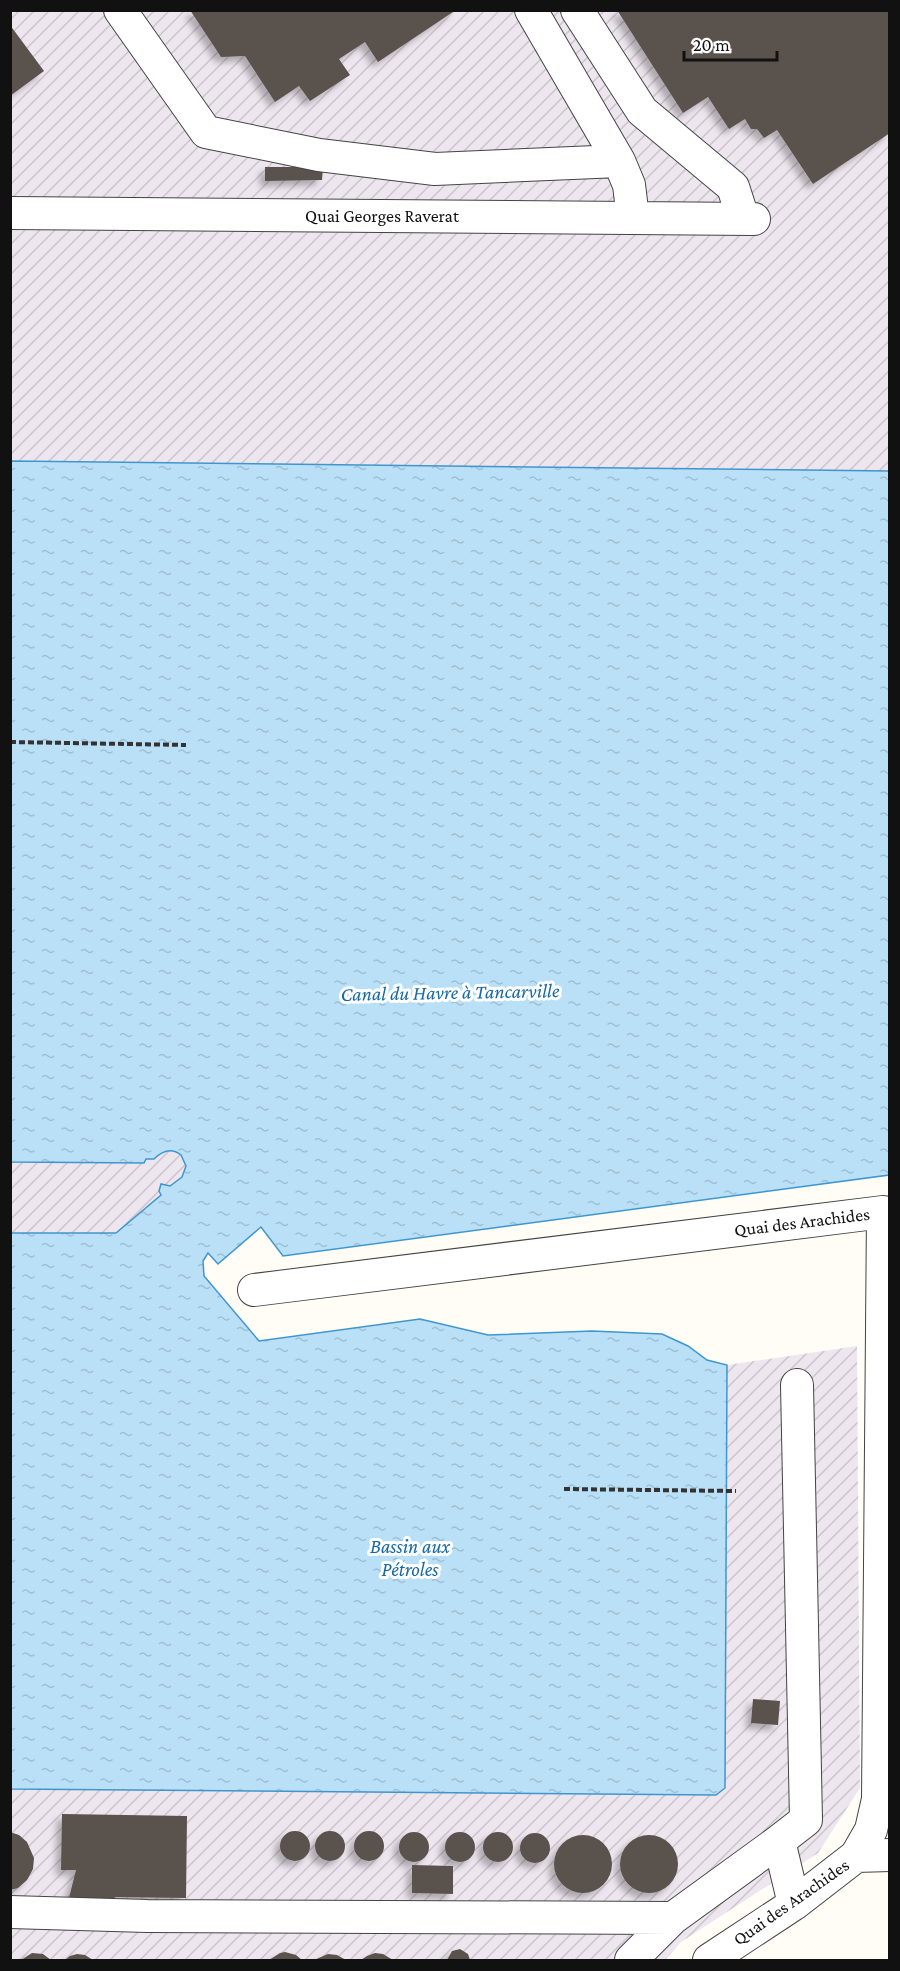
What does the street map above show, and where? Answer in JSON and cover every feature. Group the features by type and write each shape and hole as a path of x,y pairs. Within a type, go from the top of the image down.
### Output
{"street":[{"path":"120,10 206,132 319,155 435,168 619,161"},
{"path":"531,10 619,161 629,185 633,218"},
{"name":"Quai Georges Raverat","path":"10,213 749,219 733,187 642,111 577,10"},
{"name":"Quai des Arachides","path":"254,1290 886,1210 878,1799 871,1830 856,1856 794,1904 709,1960"},
{"path":"631,1960 673,1918 806,1820 797,1385"},
{"path":"778,1841 794,1904"},
{"path":"856,1856 890,1855"},
{"path":"10,1912 159,1917 673,1918"}],"path":[{"path":"10,742 186,745"},
{"path":"564,1489 736,1491"}],"shaded area":[{"path":"11,11 889,11 889,471 11,461"},
{"path":"167,1150 178,1152 184,1159 186,1166 182,1177 116,1233 11,1233 11,1162 144,1163 146,1159 154,1159"},
{"path":"857,1346 860,1788 818,1853 681,1942 665,1960 11,1960 11,1789 716,1795 725,1788 727,1365"}],"water":[{"path":"11,461 889,471 889,1175 283,1256 261,1227 218,1264 208,1253 203,1261 204,1276 259,1341 420,1319 488,1335 592,1331 662,1334 688,1346 707,1360 727,1365 725,1788 716,1795 11,1789 11,1233 116,1233 161,1195 159,1191 161,1184 170,1186 182,1177 186,1166 181,1155 170,1151 163,1152 154,1159 146,1159 144,1163 11,1162"}],"building":[{"path":"190,10 456,10 378,62 365,42 339,59 350,75 310,101 299,86 275,102 245,56 221,57"},
{"path":"617,10 890,10 890,133 813,184 777,130 764,138 757,129 751,129 745,119 729,129 708,97 683,113"},
{"path":"10,25 44,71 10,96"},
{"path":"265,167 323,167 322,180 265,181"},
{"path":"753,1699 780,1701 778,1725 751,1723"},
{"path":"62,1814 187,1816 186,1898 115,1897 110,1910 69,1898 76,1870 61,1870"},
{"path":"295,1831 306,1835 310,1846 306,1857 295,1861 284,1857 280,1846 284,1835"},
{"path":"330,1831 341,1835 345,1846 341,1857 330,1861 319,1857 315,1846 319,1835"},
{"path":"369,1831 380,1835 384,1846 380,1857 369,1861 358,1857 354,1846 358,1835"},
{"path":"10,1832 19,1835 27,1842 34,1858 33,1869 27,1880 18,1888 10,1890"},
{"path":"414,1832 425,1836 429,1847 425,1858 414,1862 403,1858 399,1847 403,1836"},
{"path":"460,1832 471,1836 475,1847 471,1858 460,1862 449,1858 445,1847 449,1836"},
{"path":"498,1832 509,1836 513,1847 509,1858 498,1862 487,1858 483,1847 487,1836"},
{"path":"535,1833 546,1837 550,1848 546,1859 535,1863 524,1859 520,1848 524,1837"},
{"path":"577,1835 589,1835 604,1843 612,1858 612,1870 604,1885 589,1893 577,1893 562,1885 554,1870 554,1858 562,1843"},
{"path":"643,1835 655,1835 670,1843 678,1858 678,1870 670,1885 655,1893 643,1893 628,1885 620,1870 620,1858 628,1843"},
{"path":"412,1865 453,1866 453,1894 412,1893"},
{"path":"460,1949 468,1954 470,1960 447,1960 452,1951"},
{"path":"285,1952 296,1955 302,1960 269,1960"},
{"path":"32,1953 43,1954 51,1960 21,1960"},
{"path":"375,1953 383,1954 393,1960 361,1960"},
{"path":"77,1954 85,1955 93,1960 65,1960"},
{"path":"328,1954 337,1955 346,1960 314,1960"}],"water label":[{"name":"Canal du Havre à Tancarville","path":"450,992"},
{"name":"Bassin aux Pétroles","path":"410,1558"}]}
